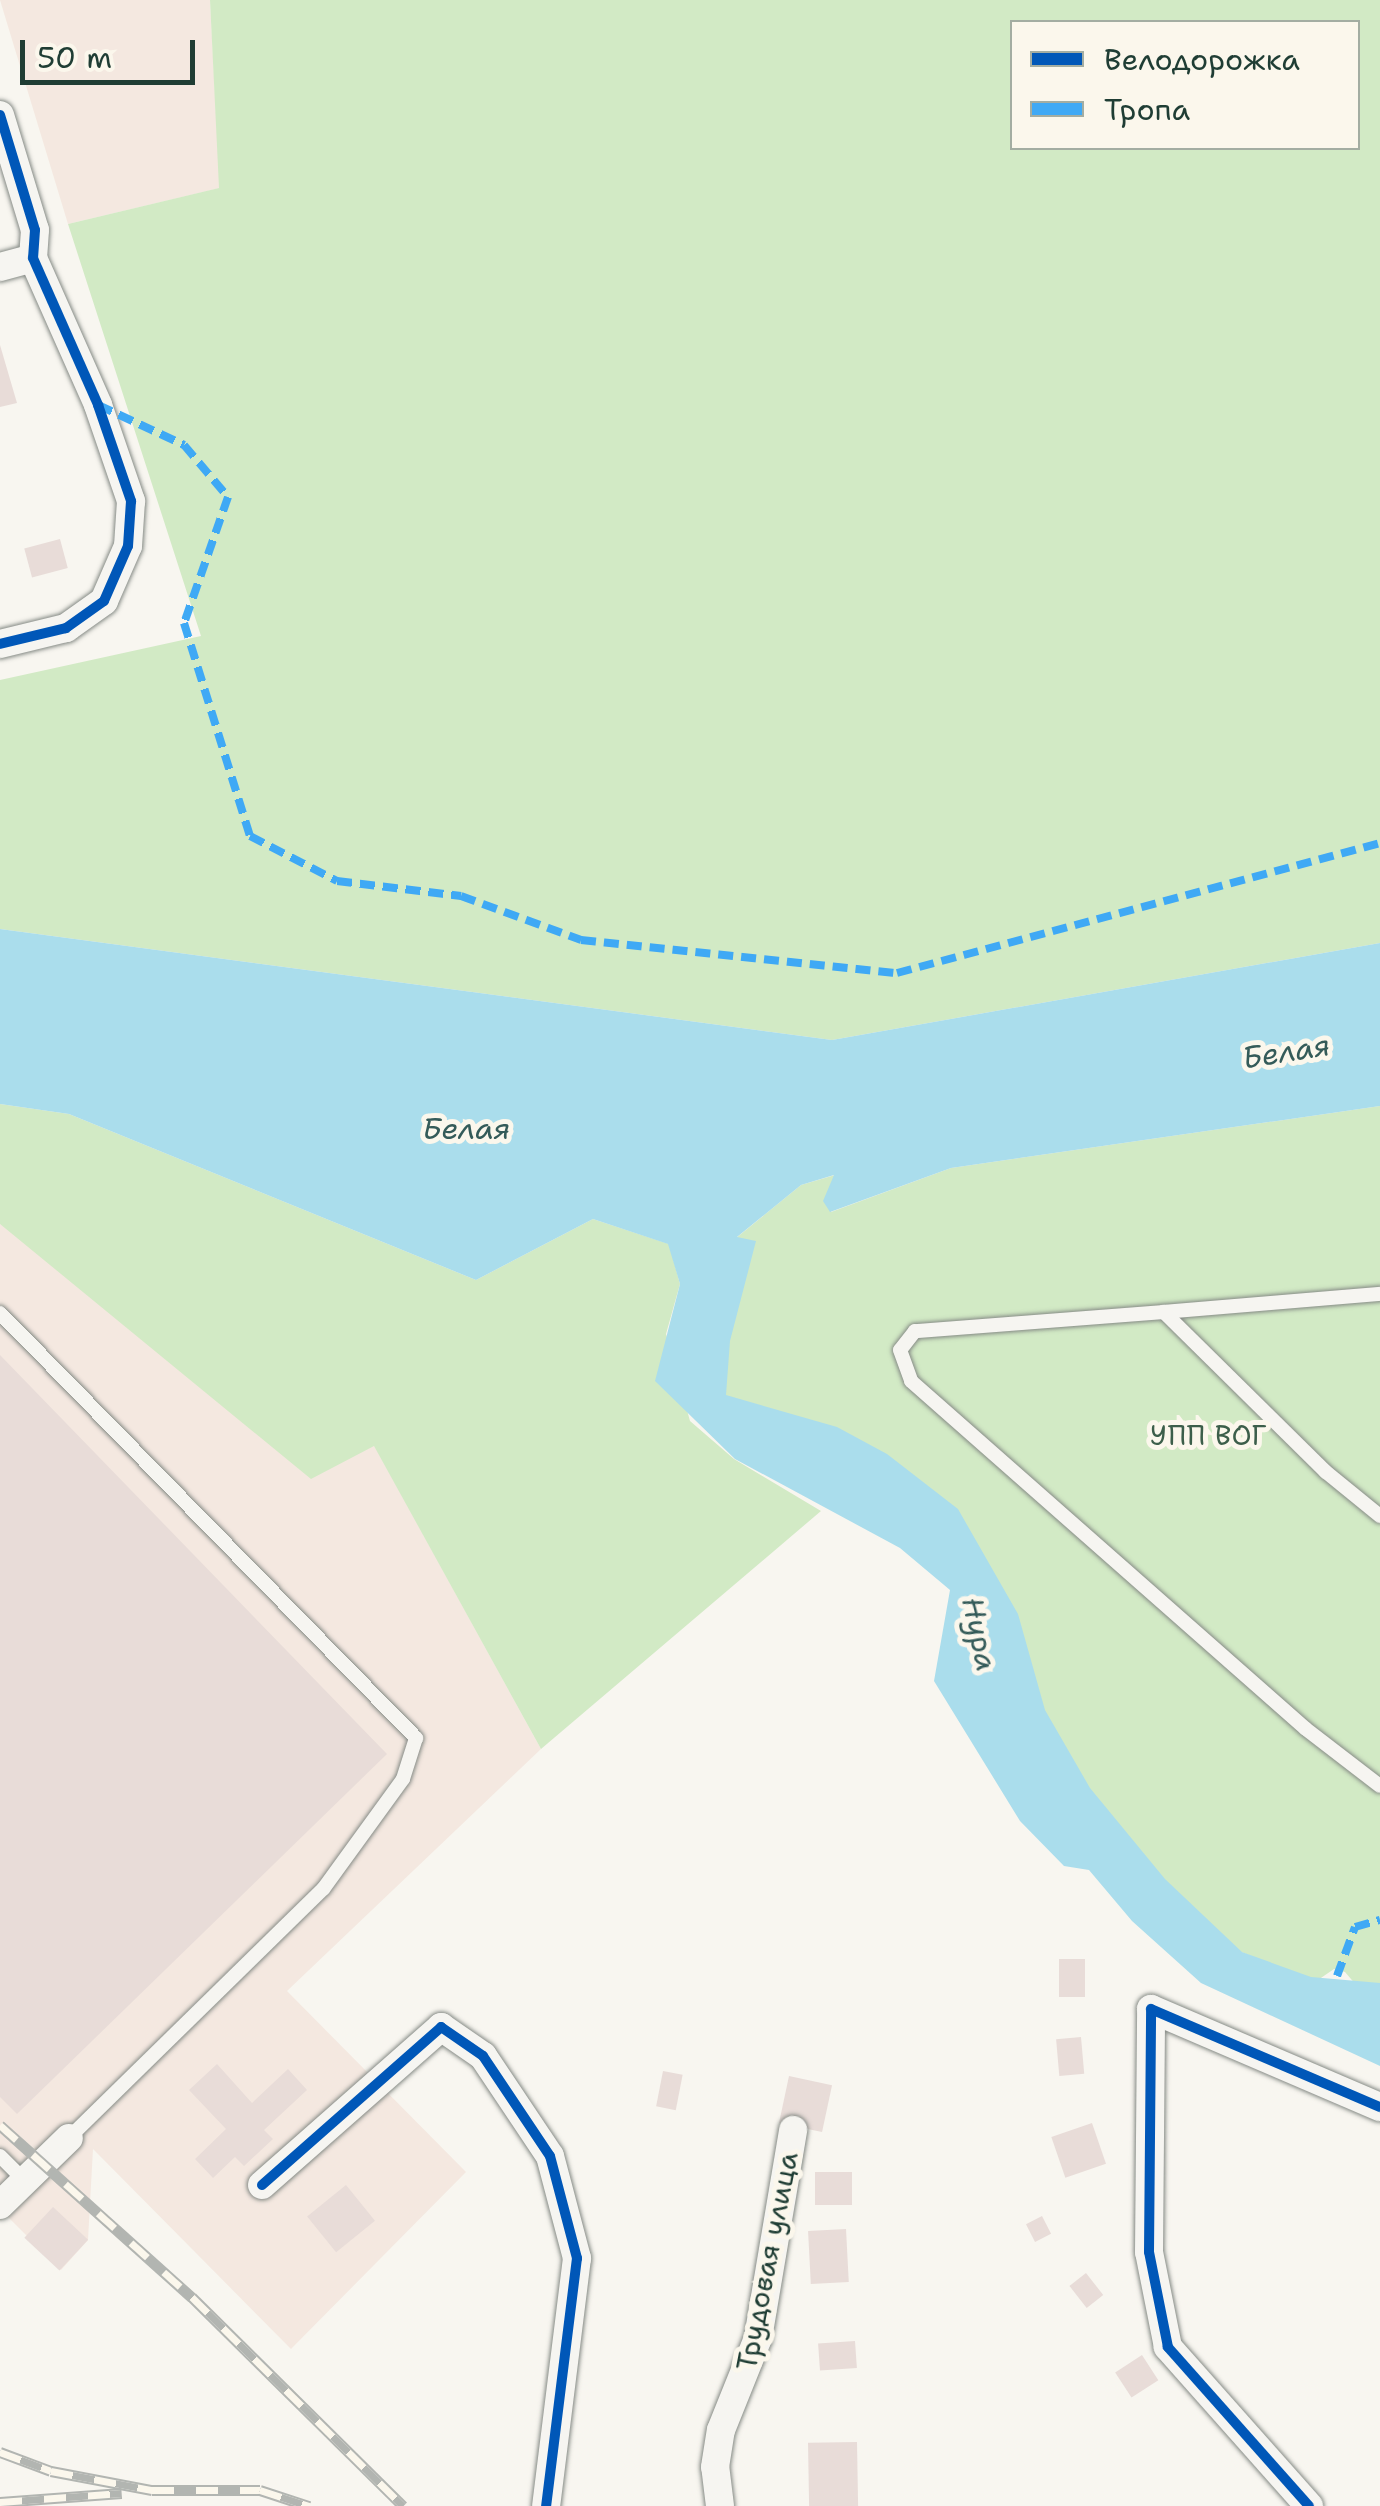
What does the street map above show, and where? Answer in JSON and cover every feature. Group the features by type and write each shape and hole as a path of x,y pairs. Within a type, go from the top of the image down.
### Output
{"street":[{"path":"0,115 34,230 33,258 98,405 131,501 128,546 104,601 66,628 0,644"},
{"path":"0,267 33,258"},
{"path":"1308,2506 1168,2347 1149,2252 1151,2009 1380,2107"},
{"path":"262,2186 442,2027 483,2056 550,2156 577,2258 546,2506"},
{"name":"Трудовая улица","path":"720,2506 715,2467 721,2430 758,2338 792,2130"},
{"path":"0,2205 69,2138"}],"lane":[{"path":"1380,1294 915,1331 900,1350 912,1381 1306,1729 1380,1786"},
{"path":"1164,1312 1299,1446 1380,1516"},
{"path":"0,1313 416,1738 404,1778 323,1889 69,2138"},
{"path":"0,2156 25,2181"}],"shaded area":[{"path":"0,0 210,0 220,188 68,224"},
{"path":"0,1224 374,1445 541,1749 287,1991 466,2172 291,2349 93,2149 88,2240 61,2270 0,2209"}],"green space":[{"path":"210,0 1380,0 1380,943 832,1040 0,929 0,680 201,636 68,224 219,188"},
{"path":"0,1104 69,1114 476,1280 593,1219 669,1244 680,1284 666,1334 690,1421 734,1459 821,1511 541,1749 374,1446 311,1479 0,1224"},
{"name":"УПП ВОГ","path":"1380,1106 1380,1987 1363,1993 1345,1972 1334,1969 1315,1982 1217,1942 1049,1774 996,1581 720,1405 736,1238 801,1185 835,1175 831,1212 951,1168"}],"water":[{"name":"Белая","path":"0,929 832,1040 1380,943 1380,1106 951,1168 830,1212 823,1201 834,1175 801,1185 737,1237 756,1241 730,1341 726,1395 837,1427 887,1454 958,1509 1018,1614 1045,1710 1090,1788 1165,1879 1242,1952 1311,1977 1380,1983 1380,2066 1201,1983 1132,1921 1089,1870 1064,1866 1020,1821 934,1681 950,1590 900,1548 735,1459 655,1381 680,1284 668,1244 593,1219 476,1280 69,1114 0,1104"}],"building":[{"path":"0,345 17,403 0,407"},
{"path":"60,539 68,568 32,578 24,549"},
{"path":"0,1355 387,1754 17,2114 0,2097"},
{"path":"1059,1959 1085,1959 1085,1997 1059,1997"},
{"path":"1081,2037 1084,2074 1059,2076 1056,2039"},
{"path":"217,2064 252,2103 288,2069 307,2090 264,2130 273,2139 244,2166 235,2157 213,2178 195,2159 226,2129 189,2090"},
{"path":"663,2071 683,2075 676,2110 656,2106"},
{"path":"789,2076 832,2085 822,2132 779,2123"},
{"path":"1092,2123 1106,2164 1065,2178 1051,2137"},
{"path":"815,2172 852,2172 852,2205 815,2205"},
{"path":"346,2185 375,2221 336,2252 307,2216"},
{"path":"53,2207 88,2240 59,2270 24,2238"},
{"path":"1042,2216 1051,2234 1035,2242 1026,2224"},
{"path":"846,2229 849,2282 811,2284 808,2231"},
{"path":"1086,2273 1103,2295 1087,2308 1069,2286"},
{"path":"855,2341 857,2368 820,2371 818,2344"},
{"path":"1142,2355 1158,2380 1132,2398 1115,2372"},
{"path":"857,2442 858,2506 809,2506 808,2443"}],"railway":[{"path":"0,2125 192,2297 403,2506"},
{"path":"0,2452 51,2471 152,2490 260,2490 309,2506"},
{"path":"0,2502 122,2493"}],"marked path":[{"path":"98,405 184,445 228,497 184,623 250,836 337,881 461,896 581,940 897,973 1380,843"},
{"path":"1337,1976 1355,1927 1380,1920"}],"cycle path":[{"path":"0,115 35,230 33,258 98,405 131,501 128,546 104,601 66,628 0,644"},
{"path":"1309,2506 1168,2347 1149,2252 1151,2009 1380,2107"},
{"path":"262,2185 441,2027 483,2056 550,2156 577,2258 546,2506"}],"water label":[{"name":"Нура","path":"979,1634"}]}
